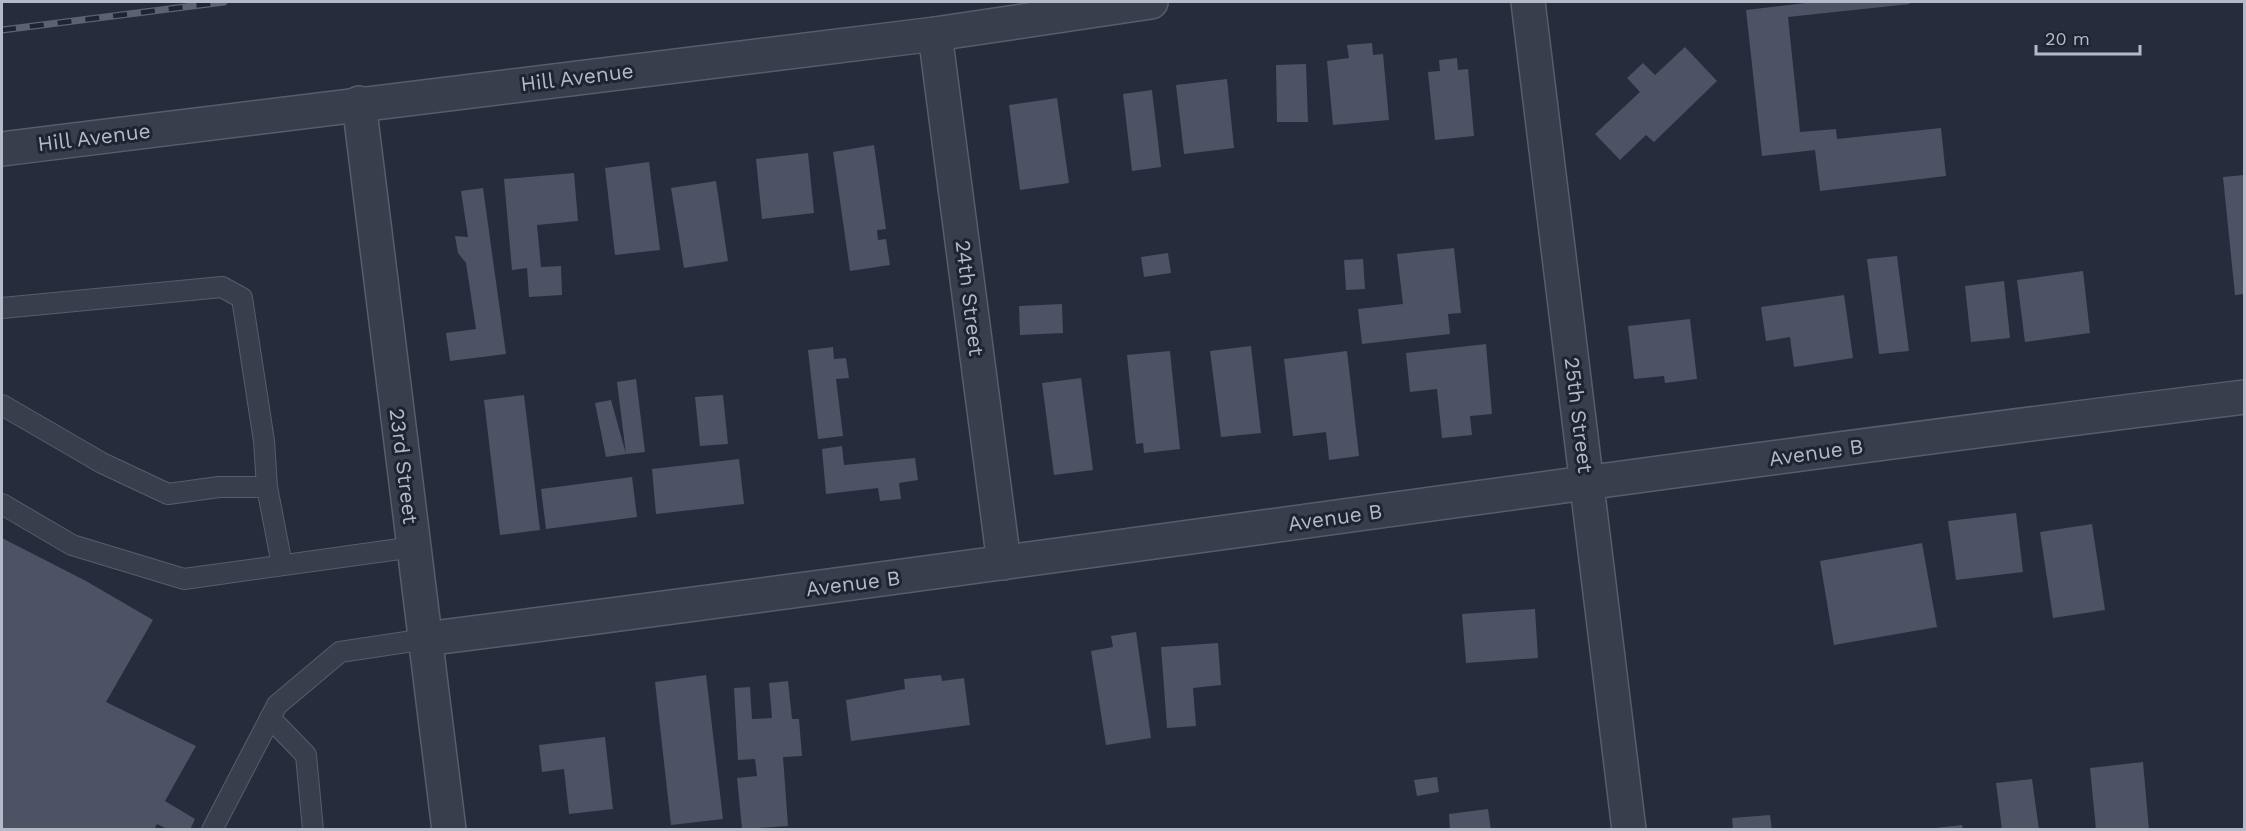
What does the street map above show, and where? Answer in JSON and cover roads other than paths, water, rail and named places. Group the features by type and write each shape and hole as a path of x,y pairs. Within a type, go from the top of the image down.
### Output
{"street":[{"name":"Hill Avenue","path":"2,149 935,34 1151,2"},
{"name":"25th Street","path":"1528,2 1629,830"},
{"name":"24th Street","path":"935,34 1004,563"},
{"name":"23rd Street","path":"359,104 449,830"},
{"name":"Avenue B","path":"426,639 1004,563 1955,433 2244,398"}],"lane":[{"path":"2,308 222,287 242,298 264,441 267,487 282,565"},
{"path":"2,405 102,463 168,494 219,487 267,487"},
{"path":"2,504 72,545 184,579 414,547"},
{"path":"212,830 277,705 340,652 426,639"},
{"path":"270,718 306,755 314,830"}],"railway":[{"path":"2,30 224,2"}]}
